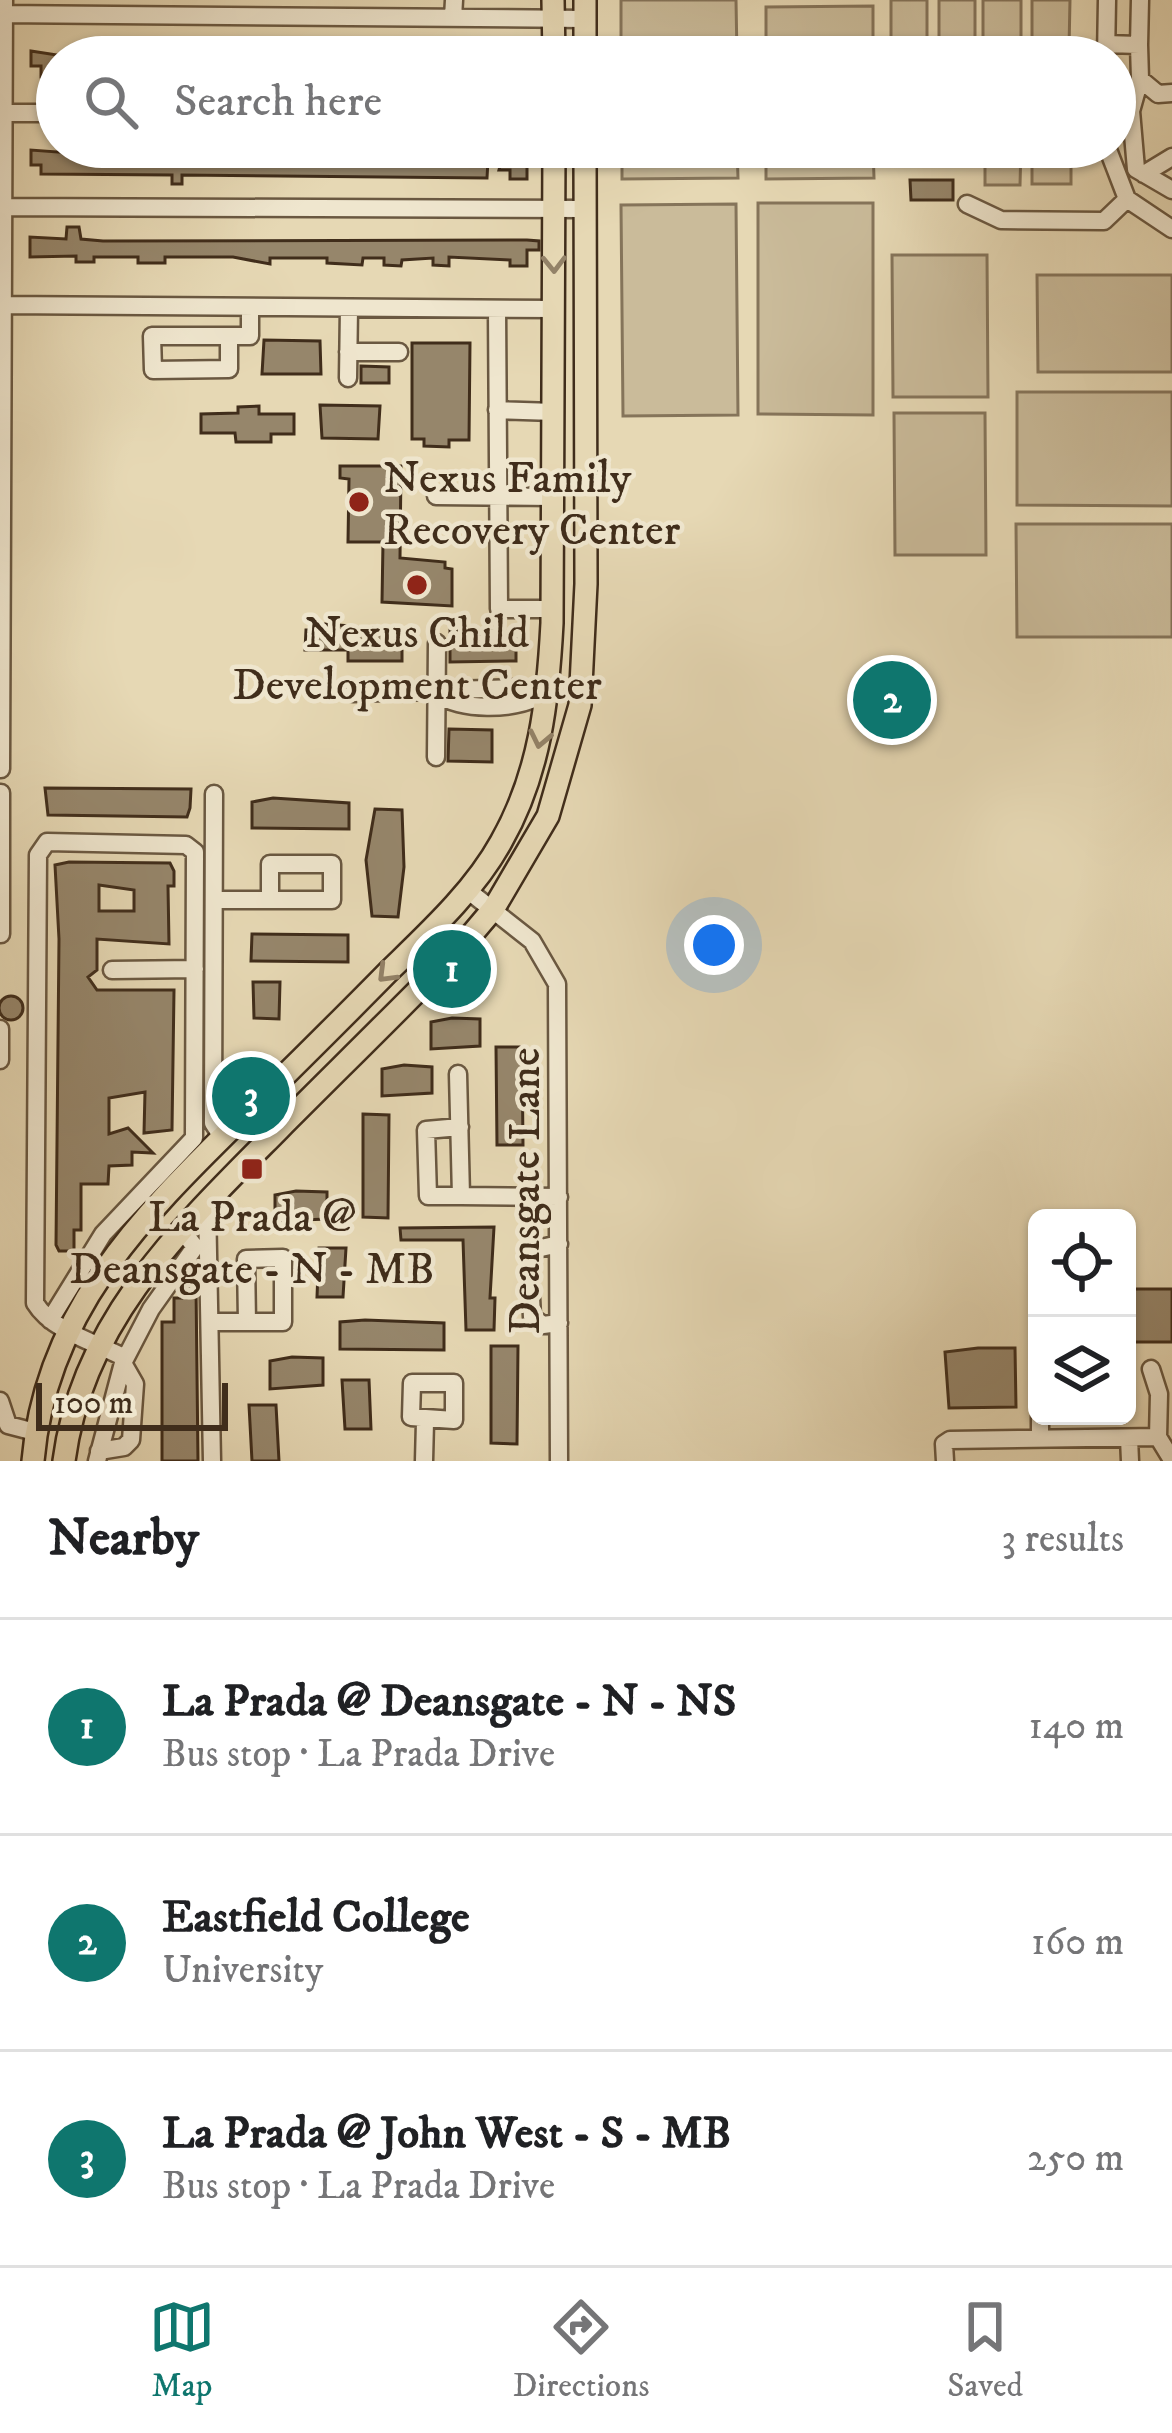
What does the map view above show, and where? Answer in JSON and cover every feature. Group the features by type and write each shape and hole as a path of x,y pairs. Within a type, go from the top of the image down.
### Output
{"main road":[{"path":"33,1461 59,1325 140,1206 201,1159 466,889 500,845 525,792 544,697 553,609 554,168"},
{"path":"64,1461 73,1414 99,1344 139,1280 181,1228 494,908 548,816 580,705 585,168"},
{"path":"553,497 585,497"},
{"path":"544,697 580,705"},
{"path":"201,1159 225,1183"}],"street":[{"path":"1106,36 1107,0"},
{"path":"1136,95 1141,79 1140,0"},
{"path":"1,770 3,9 585,10"},
{"path":"1141,79 1158,94 1172,93"},
{"path":"2,112 36,113"},
{"path":"1144,174 1172,158"},
{"path":"1115,168 1126,199 1172,230"},
{"path":"1135,168 1169,188 1150,217"},
{"path":"967,204 1001,220 1105,221 1126,199"},
{"path":"1,207 585,209"},
{"path":"1,305 555,309"},
{"path":"229,336 229,369 153,370 152,336 229,336 250,336 250,307"},
{"path":"347,378 349,308"},
{"path":"497,309 499,608 553,609"},
{"path":"348,352 399,352"},
{"path":"497,410 554,412"},
{"path":"436,496 553,497"},
{"path":"436,758 437,644"},
{"path":"353,693 520,688 544,697"},
{"path":"1,934 2,793"},
{"path":"214,794 213,1124 222,1137"},
{"path":"98,1456 131,1440 135,1384 124,1360 59,1325 34,1303 38,855 47,842 186,845 195,852 194,1138 140,1206"},
{"name":"Deansgate Lane","path":"466,889 542,952 556,984 559,1461"},
{"path":"214,901 270,901"},
{"path":"112,970 195,969"},
{"path":"0,1029 0,1060"},
{"path":"458,1075 461,1196"},
{"path":"460,1127 426,1130 428,1196 559,1197"},
{"path":"207,1201 212,1461"},
{"path":"98,1456 124,1360 151,1309 196,1247 181,1228"},
{"path":"559,1244 532,1250 529,1256 532,1317 543,1324 559,1323"},
{"path":"212,1322 247,1322"},
{"path":"1151,1369 1172,1460"},
{"path":"0,1401 8,1425 35,1432"},
{"path":"424,1461 425,1421"},
{"path":"1040,1425 1040,1439"},
{"path":"945,1461 944,1444 950,1440 1130,1438 1165,1430"},
{"path":"1130,1438 1130,1461"}],"shaded area":[{"path":"621,0 736,0 737,36 621,36"},
{"path":"891,0 927,0 927,36 891,36"},
{"path":"939,0 975,0 975,36 939,36"},
{"path":"983,0 1021,0 1021,36 983,36"},
{"path":"1032,0 1070,0 1069,36 1032,36"},
{"path":"873,6 873,36 766,36 766,7"},
{"path":"622,168 738,168 738,178 622,179"},
{"path":"766,168 874,168 874,178 766,179"},
{"path":"985,168 1020,168 1020,185 985,185"},
{"path":"1032,168 1071,168 1071,184 1032,184"},
{"path":"758,203 873,203 873,415 758,414"},
{"path":"736,204 738,415 623,416 621,205"},
{"path":"892,255 987,255 988,397 893,397"},
{"path":"1037,275 1172,275 1172,372 1038,372"},
{"path":"1017,392 1172,392 1172,506 1017,505"},
{"path":"894,413 985,413 986,555 895,555"},
{"path":"1016,524 1172,524 1172,637 1017,637"}],"building":[{"path":"41,168 488,168 487,178 182,175 182,184 172,184 172,175 41,174"},
{"path":"527,168 527,179 510,179 510,170 499,170"},
{"path":"910,180 953,180 953,200 911,200"},
{"path":"67,227 79,227 81,239 103,241 527,240 539,241 539,250 527,250 527,266 510,266 510,260 449,257 449,266 433,265 433,258 402,260 401,266 384,265 384,258 363,258 362,265 327,263 327,258 270,258 270,264 233,257 165,257 165,263 138,263 138,257 76,262 76,256 30,257 30,237 66,239"},
{"path":"264,340 320,341 321,374 262,374"},
{"path":"412,343 470,343 469,440 449,440 449,447 424,446 424,439 412,439"},
{"path":"361,366 389,367 389,383 361,383"},
{"path":"320,405 380,406 378,439 322,438"},
{"path":"259,406 259,414 294,414 294,434 271,434 271,442 236,442 235,433 201,433 201,414 238,413 238,407"},
{"path":"340,466 401,466 400,558 445,562 445,568 452,569 452,606 382,602 383,542 348,542 349,479 340,478"},
{"path":"325,624 402,630 402,661 348,661 348,650 305,650 306,630 325,630"},
{"path":"450,630 516,631 516,661 450,662"},
{"path":"449,729 492,730 492,762 448,761"},
{"path":"45,788 191,789 190,808 187,817 48,815"},
{"path":"273,798 349,803 349,829 252,828 252,802"},
{"path":"375,809 402,810 404,867 398,917 372,916 366,860"},
{"path":"170,863 174,871 174,886 168,886 169,944 97,939 97,970 88,977 97,990 174,990 172,1130 144,1133 145,1092 109,1098 109,1134 128,1128 153,1153 132,1152 132,1165 109,1166 108,1184 81,1184 81,1230 74,1230 74,1251 59,1251 56,1245 59,939 55,865","holes":["99,885 134,890 134,911 99,911"]},
{"path":"252,934 348,935 348,962 251,961"},
{"path":"253,982 280,982 279,1019 254,1018"},
{"path":"11,996 23,1008 11,1020 -1,1008"},
{"path":"480,1019 480,1046 431,1049 431,1022"},
{"path":"496,1047 522,1047 523,1145 497,1145"},
{"path":"432,1067 432,1093 382,1096 382,1069"},
{"path":"363,1114 389,1115 388,1218 363,1217"},
{"path":"327,1192 327,1219 275,1221 275,1195"},
{"path":"494,1227 490,1298 495,1298 494,1330 466,1330 463,1240 401,1240 400,1228"},
{"path":"319,1248 346,1248 343,1297 317,1297"},
{"path":"186,1286 196,1286 198,1461 162,1461 162,1322 174,1322 174,1298 186,1298"},
{"path":"1136,1289 1172,1289 1172,1342 1136,1342"},
{"path":"340,1322 444,1323 444,1350 340,1349"},
{"path":"491,1346 518,1346 517,1444 491,1443"},
{"path":"1015,1348 1016,1407 949,1408 945,1352"},
{"path":"323,1358 323,1385 270,1389 270,1361"},
{"path":"342,1380 369,1380 371,1429 345,1429"},
{"path":"249,1405 276,1405 279,1461 252,1461"}],"place":[{"name":"Nexus Family Recovery Center","path":"359,502"},
{"name":"Nexus Child Development Center","path":"417,585"},
{"name":"Eastfield College","path":"892,700"},
{"name":"La Prada @ Deansgate - N - NS","path":"452,969"},
{"name":"La Prada @ John West - S - MB","path":"251,1096"},
{"name":"La Prada @ Deansgate - N - MB","path":"252,1169"}]}
